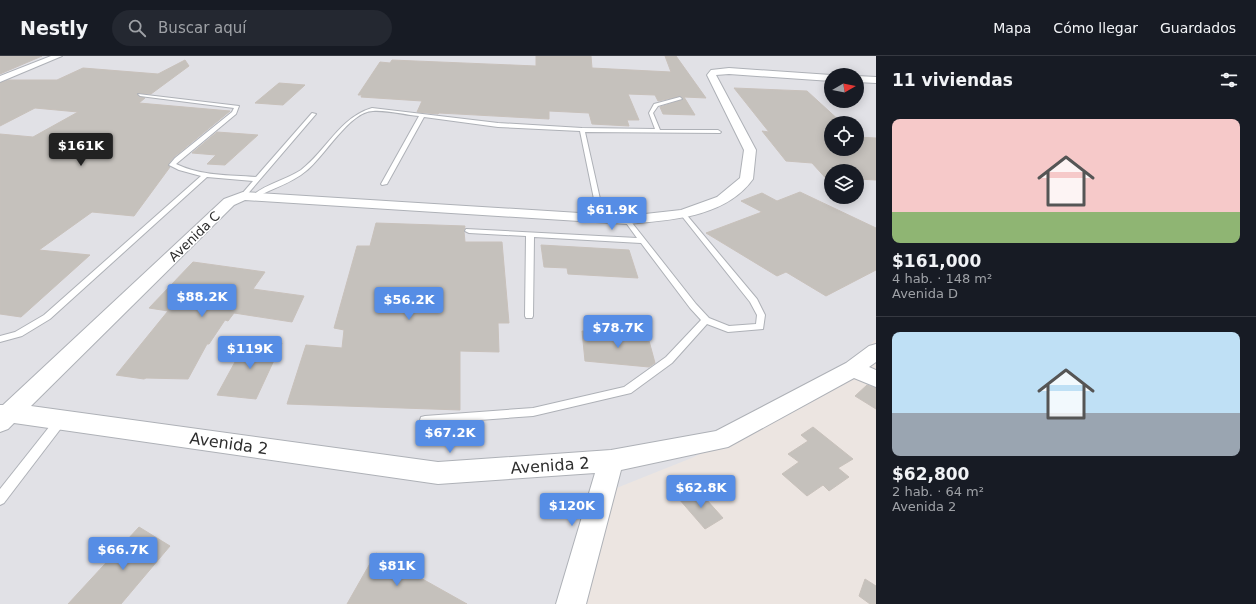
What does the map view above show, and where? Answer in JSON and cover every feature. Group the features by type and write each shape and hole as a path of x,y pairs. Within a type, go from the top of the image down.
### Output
{"street":[{"path":"0,79 58,56"},
{"path":"249,196 628,220 683,214 722,200 746,179 750,150 710,75 714,72 728,71 824,78"},
{"path":"864,79 876,80"},
{"name":"Avenida C","path":"3,413 229,202 249,196"},
{"name":"Avenida 2","path":"3,413 438,472 611,461 720,440 853,369 876,351"},
{"path":"853,369 876,379"},
{"path":"571,604 611,461"}],"lane":[{"path":"140,95 237,107 234,113 177,159 172,165 180,169 207,174 256,179"},
{"path":"658,131 651,112 656,106 680,98"},
{"path":"249,196 305,169 342,127 358,112 372,109 498,125 582,130 718,132"},
{"name":"Avenida C","path":"249,196 256,179 314,114"},
{"path":"384,184 422,116"},
{"path":"582,130 597,199"},
{"path":"0,339 7,339 28,330 47,317 207,174"},
{"path":"628,220 693,306 706,320 728,329 760,327 761,315 754,301 683,214"},
{"path":"470,231 644,241"},
{"path":"529,316 530,234"},
{"path":"425,420 533,412 627,390 669,360 706,320"},
{"path":"0,499 61,420"}],"shaded area":[{"path":"0,56 876,56 876,339 825,386 694,457 589,499 558,604 0,604"}],"building":[{"path":"0,56 42,56 0,74"},
{"path":"536,56 591,56 592,68 671,72 665,56 676,56 706,98 684,97 695,115 663,114 660,107 682,100 683,99 681,96 658,101 655,95 628,94 639,120 627,120 629,126 592,124 589,113 549,111 549,119 417,112 422,101 361,97 362,95 358,95 380,62 390,63 392,60 536,66"},
{"path":"185,60 189,66 151,94 137,93 139,97 145,98 139,103 230,111 174,157 168,164 170,167 134,216 92,212 39,250 90,255 21,317 0,314 0,134 33,137 78,112 35,108 0,126 0,83 8,80 57,80 83,68 158,74"},
{"path":"279,83 305,85 283,105 255,103"},
{"path":"734,88 807,91 834,116 824,116 824,156 864,156 864,137 876,138 876,180 864,179 864,164 824,164 824,176 812,163 786,161 762,131 769,132"},
{"path":"217,132 258,135 225,165 207,164 216,155 192,153"},
{"path":"800,192 876,228 876,270 826,296 786,272 777,276 706,233 762,212 741,201 762,193 777,201"},
{"path":"376,223 465,226 465,242 502,242 509,323 498,323 499,352 460,351 460,410 287,404 306,345 342,348 344,330 334,328 357,246 370,246"},
{"path":"541,245 629,250 638,278 568,274 567,268 544,267"},
{"path":"193,262 265,272 253,289 304,296 292,322 234,313 228,321 225,320 209,344 207,344 188,379 144,379 116,375 168,311 149,308"},
{"path":"582,331 648,337 655,363 649,367 585,361"},
{"path":"247,340 282,343 256,399 217,395"},
{"path":"867,385 876,388 876,409 855,396"},
{"path":"813,427 853,459 838,468 849,477 829,491 823,485 807,496 782,474 799,462 788,454 808,441 801,435"},
{"path":"697,489 723,518 705,529 679,499"},
{"path":"139,527 170,546 121,604 68,604"},
{"path":"376,553 467,604 347,604"},
{"path":"865,579 876,586 876,604 870,604 859,596"}]}
